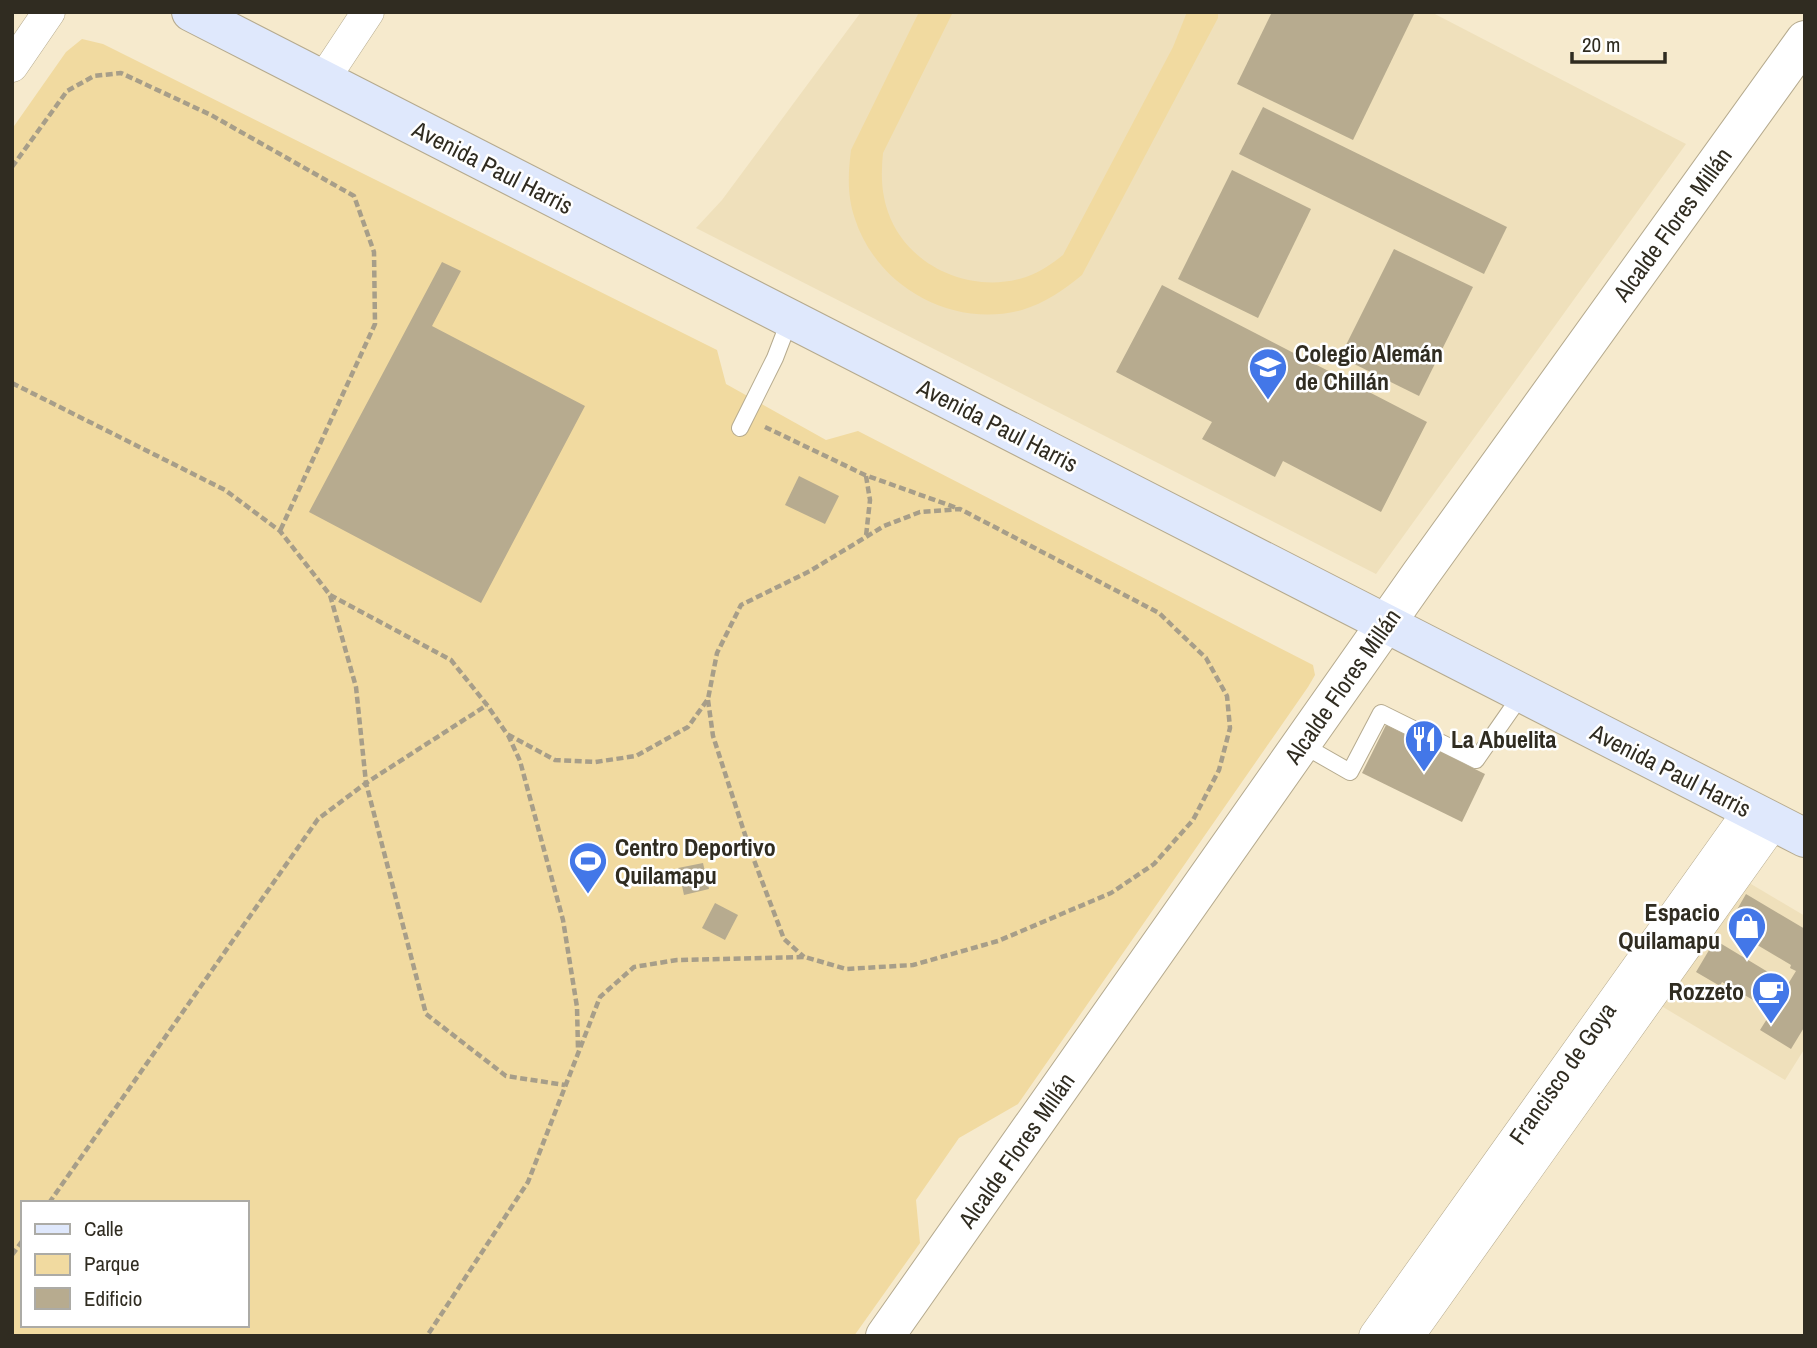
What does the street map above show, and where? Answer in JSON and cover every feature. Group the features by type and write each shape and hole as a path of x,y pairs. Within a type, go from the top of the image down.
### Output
{"main road":[{"name":"Avenida Paul Harris","path":"191,12 1776,823"}],"street":[{"path":"12,66 49,12"},
{"path":"323,80 368,12"},
{"name":"Alcalde Flores Millán","path":"886,1336 1386,624 1805,40"},
{"name":"Francisco de Goya","path":"1375,1336 1776,823"},
{"name":"Francisco de Goya","path":"1408,1336 1776,823"}],"lane":[{"path":"743,422 775,358 790,319"},
{"path":"1301,744 1350,772 1381,713 1476,760 1522,694"}],"path":[{"path":"12,167 67,91 94,76 121,72 211,114 354,196 374,252 375,324 280,531"},
{"path":"12,383 225,490 280,531 330,595 356,687 366,783 426,1014 506,1076 565,1085"},
{"path":"426,1336 528,1182 600,997 634,967 677,960 805,957 846,969 913,965 998,942 1111,893 1154,864 1193,820 1219,770 1230,728 1227,696 1206,658 1159,613 960,509 865,475 743,422"},
{"path":"865,475 870,500 866,536"},
{"path":"805,957 784,939 748,847 713,736 708,699 717,653 741,605 810,571 884,526 920,512 960,509"},
{"path":"330,595 451,660 507,734 520,761 563,920 577,1007 578,1052"},
{"path":"507,734 555,760 595,762 636,755 688,727 708,699"},
{"path":"50,1201 318,818 366,783 487,705"}],"shaded area":[{"name":"Colegio Alemán de Chillán","path":"861,12 1431,12 1686,144 1376,574 696,228 722,200"},
{"name":"Espacio Quilamapu","path":"1746,881 1805,916 1805,1048 1785,1080 1658,1004"}],"green space":[{"path":"919,12 953,12 883,153 882,182 888,212 897,231 910,248 944,272 964,279 1005,282 1036,273 1063,255 1173,47 1187,12 1218,12 1218,18 1082,275 1039,304 996,314 970,313 921,297 899,283 881,265 866,243 855,219 849,185 851,150"},
{"name":"Centro Deportivo Quilamapu","path":"82,39 103,44 717,350 726,384 826,440 858,431 1313,665 1315,675 1308,687 1018,1104 959,1138 916,1200 920,1243 854,1336 12,1336 12,129 66,52"}],"building":[{"path":"1272,12 1415,12 1353,140 1237,84"},
{"path":"1263,107 1507,227 1484,274 1239,154"},
{"path":"1232,170 1311,209 1258,318 1178,279"},
{"path":"1394,249 1473,287 1419,396 1340,357"},
{"path":"442,262 461,271 432,326 585,406 481,603 309,512"},
{"path":"1162,285 1427,422 1381,512 1283,461 1275,477 1202,439 1212,422 1116,372"},
{"path":"799,476 839,496 825,524 785,505"},
{"name":"La Abuelita","path":"1386,725 1485,774 1462,822 1362,773"},
{"path":"703,863 709,889 684,895 678,868"},
{"path":"1746,894 1805,929 1805,1026 1791,1049 1760,1030 1772,1011 1722,982 1720,986 1696,972 1715,940 1788,984 1796,971 1790,968 1791,965 1727,927"},
{"path":"715,903 738,915 725,940 702,928"}],"place":[{"name":"Colegio Alemán de Chillán","path":"1268,401"},
{"name":"La Abuelita","path":"1424,773"},
{"name":"Centro Deportivo Quilamapu","path":"588,895"},
{"name":"Espacio Quilamapu","path":"1747,960"},
{"name":"Rozzeto","path":"1771,1025"}]}
